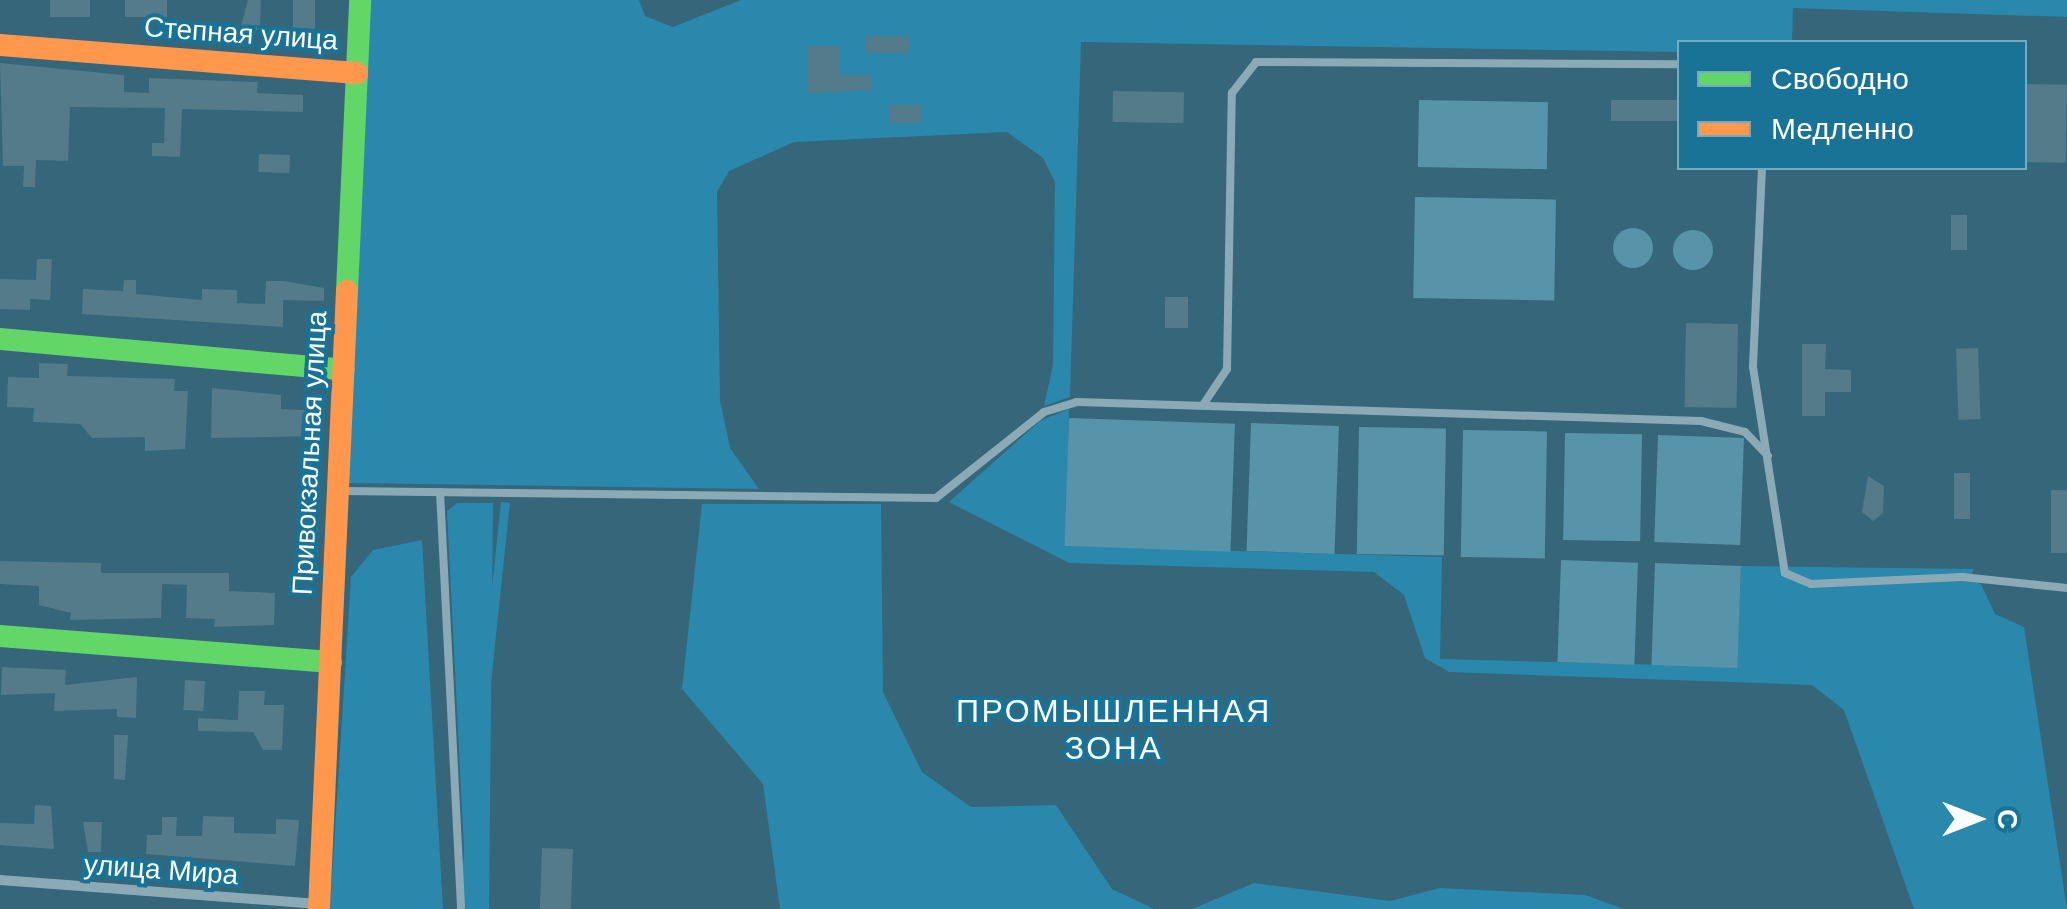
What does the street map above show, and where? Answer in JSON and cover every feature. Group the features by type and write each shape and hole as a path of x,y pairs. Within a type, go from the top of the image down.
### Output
{"street":[{"name":"Привокзальная улица","path":"319,907 360,0"},
{"name":"Степная улица","path":"0,45 357,73"},
{"path":"0,339 344,370"},
{"path":"0,636 330,662"},
{"name":"улица Мира","path":"0,880 319,907"}],"lane":[{"path":"1201,406 1228,369 1232,93 1248,68 1274,57 1677,64"},
{"path":"1762,170 1753,366 1780,561 1790,580 1962,576 2067,588"},
{"path":"338,491 936,498 1058,406 1201,406 1701,421 1737,428 1768,456"},
{"path":"440,492 461,909"}],"shaded area":[{"path":"367,0 639,0 645,16 673,27 741,0 2067,0 2067,17 1793,8 1792,40 1677,40 1677,52 1081,42 1070,397 1044,406 1053,365 1055,182 1043,158 1007,132 794,142 729,171 717,192 720,400 730,448 759,489 347,483"},
{"path":"1419,100 1548,102 1547,169 1418,167"},
{"path":"1415,197 1556,199 1554,300 1413,298"},
{"path":"1633,228 1647,234 1653,248 1647,262 1633,268 1619,262 1613,248 1619,234"},
{"path":"1693,230 1707,236 1713,250 1707,264 1693,270 1679,264 1673,250 1679,236"},
{"path":"1069,409 1066,546 1442,557 1440,659 1737,667 1741,566 1974,569 1969,581 1981,584 1995,614 2024,627 2067,909 1914,909 1844,710 1812,685 1449,672 1425,658 1404,595 1374,572 1069,563 949,502 1040,421"},
{"path":"1069,418 1235,424 1230,552 1065,546"},
{"path":"1251,423 1339,426 1334,554 1247,551"},
{"path":"1359,427 1446,429 1444,555 1357,554"},
{"path":"1463,430 1547,431 1545,558 1461,557"},
{"path":"1565,433 1642,434 1640,541 1563,540"},
{"path":"1658,435 1744,438 1740,545 1654,542"},
{"path":"501,502 510,503 467,908 458,907"},
{"path":"457,503 493,503 489,909 467,909 447,511"},
{"path":"702,504 881,504 883,692 922,772 971,807 1056,805 1112,889 1154,909 780,909 763,784 682,689"},
{"path":"422,540 443,909 330,909 351,577 373,550"},
{"path":"1561,560 1638,563 1634,665 1557,662"},
{"path":"1655,563 1741,566 1737,668 1651,665"},
{"path":"1254,883 1390,901 1440,888 1585,895 1624,909 1192,909"}],"building":[{"path":"50,0 90,0 90,17 50,17"},
{"path":"125,0 167,0 167,17 125,17"},
{"path":"248,0 261,0 260,30 240,30"},
{"path":"293,0 315,0 315,29 293,29"},
{"path":"866,36 910,36 910,53 866,53"},
{"path":"807,46 840,46 840,75 872,75 872,90 807,93"},
{"path":"0,63 124,75 124,92 149,93 149,78 258,82 257,93 303,95 303,112 182,109 180,157 152,156 152,143 164,143 165,108 70,107 68,161 36,160 35,187 23,187 24,166 3,166"},
{"path":"2027,84 2067,85 2066,163 2027,162"},
{"path":"1113,91 1184,92 1183,123 1112,122"},
{"path":"1611,100 1677,100 1677,121 1611,121"},
{"path":"890,105 921,105 921,123 890,123"},
{"path":"259,154 290,155 289,173 258,172"},
{"path":"1951,215 1967,215 1967,250 1951,250"},
{"path":"37,259 52,259 50,300 30,299 30,310 0,309 0,279 36,280"},
{"path":"124,280 136,280 136,294 202,300 202,289 237,290 237,303 265,304 266,281 284,281 324,288 324,301 283,300 283,327 82,314 83,289 123,291"},
{"path":"1165,297 1188,297 1188,328 1165,328"},
{"path":"1686,323 1738,324 1737,408 1685,407"},
{"path":"1802,344 1826,344 1825,369 1851,370 1851,392 1825,392 1825,416 1802,416"},
{"path":"1978,348 1980,419 1958,420 1956,349"},
{"path":"39,363 68,364 67,376 175,379 174,391 188,391 185,449 145,451 145,437 92,438 80,424 33,422 34,408 7,407 8,377 39,378"},
{"path":"212,388 281,395 281,409 305,410 306,398 321,398 320,436 211,438"},
{"path":"1954,473 1970,473 1970,519 1954,519"},
{"path":"1868,476 1884,486 1883,513 1873,521 1862,512"},
{"path":"2051,490 2067,490 2067,553 2051,553"},
{"path":"300,509 318,509 318,558 300,558"},
{"path":"0,561 101,563 101,573 229,573 229,591 275,593 274,625 214,627 215,619 186,618 187,585 162,584 161,618 70,620 71,613 39,605 39,586 0,584"},
{"path":"2,667 66,670 65,685 137,677 136,718 117,717 117,709 54,711 55,693 1,695"},
{"path":"185,680 205,681 203,711 183,710"},
{"path":"239,691 265,691 264,705 284,705 282,750 263,750 253,732 198,731 198,718 238,720"},
{"path":"114,735 128,735 125,780 114,779"},
{"path":"35,805 51,806 54,849 0,845 0,823 34,824"},
{"path":"203,816 234,817 234,833 276,834 276,819 299,820 295,866 146,854 147,835 162,835 162,817 177,817 176,836 202,836"},
{"path":"83,822 102,822 101,852 88,852"},
{"path":"542,848 573,849 571,909 540,909"}],"traffic: fast":[{"path":"347,291 360,0"},
{"path":"0,339 344,370"},
{"path":"0,636 331,662"}],"traffic: slow":[{"path":"0,45 357,73"},
{"path":"319,909 347,291"}],"district":[{"name":"ПРОМЫШЛЕННАЯ ЗОНА","path":"1114,730"}]}
